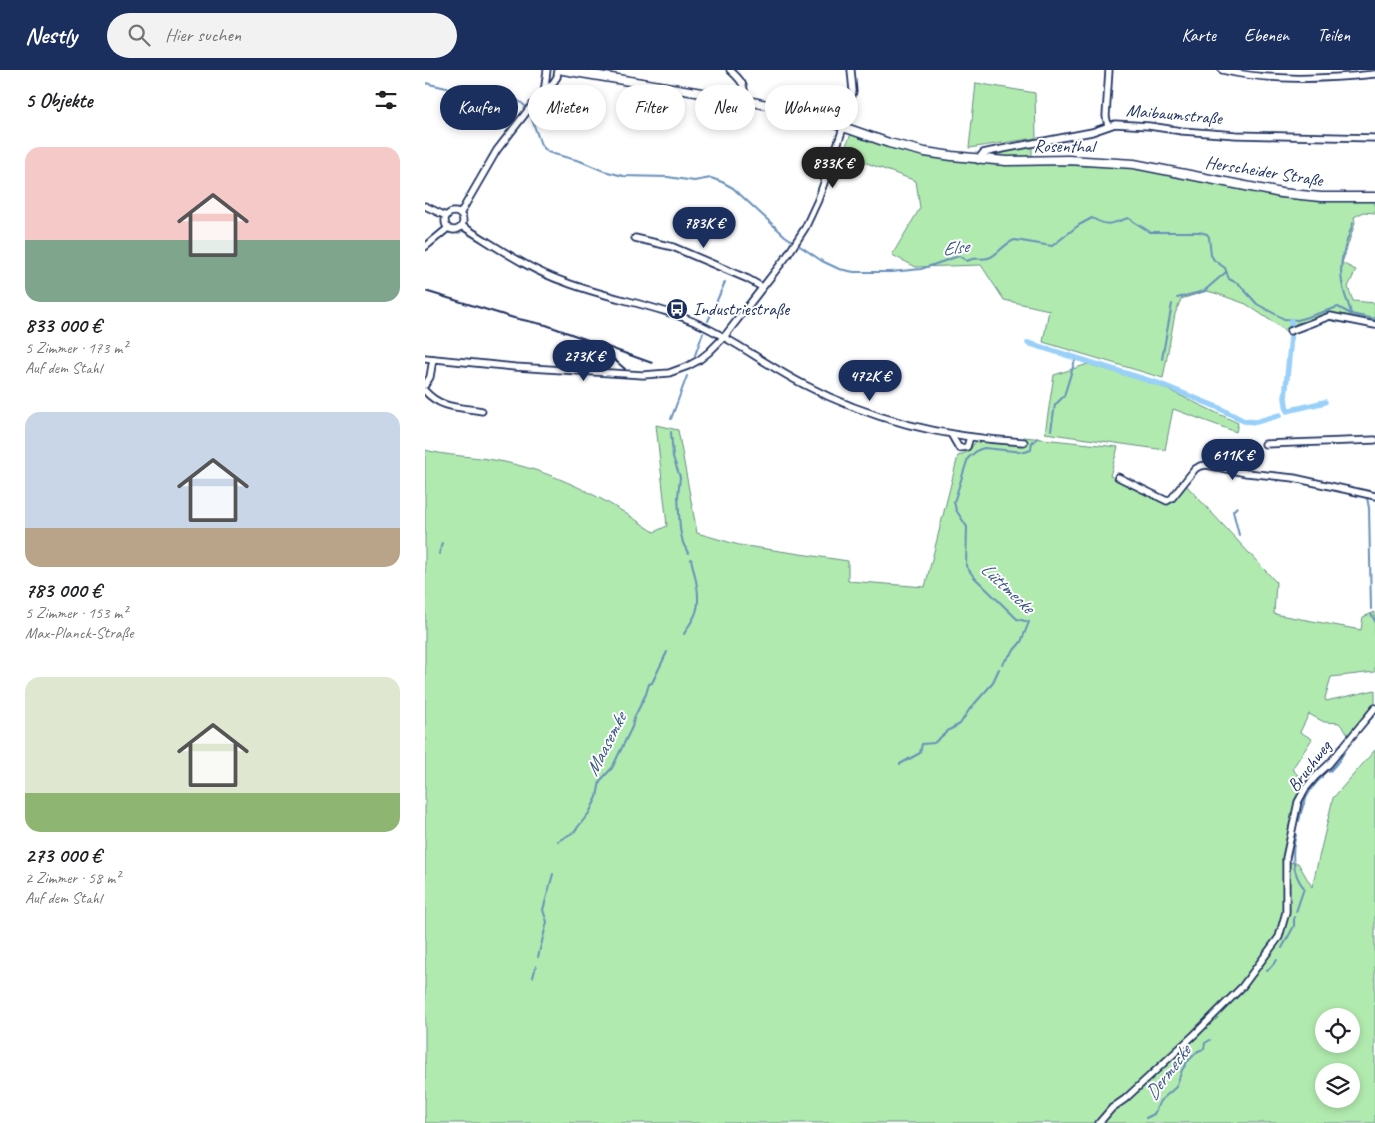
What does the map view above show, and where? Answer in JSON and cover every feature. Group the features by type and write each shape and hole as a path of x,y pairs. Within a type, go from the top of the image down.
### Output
{"main road":[{"name":"Rosenthal","path":"563,70 695,92"},
{"name":"Rosenthal","path":"852,130 909,148 978,160 1068,160 1149,166"},
{"name":"Herscheider Straße","path":"1149,166 1281,193 1321,197 1375,197"}],"street":[{"path":"545,85 547,70"},
{"path":"550,85 557,76 558,70"},
{"path":"730,70 744,85"},
{"path":"851,70 852,85"},
{"path":"1108,126 1109,70"},
{"path":"1222,70 1249,75 1305,78 1375,74"},
{"path":"460,214 497,150 528,112"},
{"name":"Maibaumstraße","path":"978,160 983,153 1092,132 1115,124 1244,135 1375,138"},
{"path":"425,358 497,366 612,374 669,373 688,366 709,352 724,337 793,247 805,228 818,200 842,130"},
{"path":"425,206 446,216"},
{"path":"453,212 460,214 464,220 462,226 454,230 448,228 445,222 446,216 453,212"},
{"path":"462,226 507,255 546,275 585,290 675,314 702,325 817,392 866,412 951,434 1024,442"},
{"path":"425,247 448,228"},
{"path":"635,238 673,247 748,278 762,287"},
{"path":"1289,331 1331,316 1375,325"},
{"path":"425,385 430,377 433,359"},
{"path":"425,391 436,402 443,405 482,411"},
{"path":"951,434 959,448 963,449 967,447 970,437"},
{"path":"1265,444 1375,440"},
{"path":"1118,477 1167,501 1172,498 1195,469 1207,465 1309,481 1375,496"},
{"name":"Bruchweg","path":"1099,1123 1112,1108 1125,1099 1195,1034 1242,987 1279,937 1285,912 1288,841 1301,795 1375,708"}],"green space":[{"path":"976,83 1035,93 1036,138 969,148"},
{"path":"851,134 893,149 928,157 981,163 1132,167 1307,200 1375,201 1375,213 1364,212 1354,217 1355,223 1342,263 1356,270 1348,287 1353,301 1375,303 1375,328 1326,320 1296,323 1296,325 1286,331 1246,304 1207,291 1181,299 1175,314 1163,378 1043,342 1049,310 1004,300 981,265 916,267 892,255 920,208 916,181 842,154"},
{"path":"1032,144 1032,156 991,157 994,154"},
{"path":"1088,364 1158,385 1238,423 1236,432 1173,409 1165,450 1045,433 1054,375"},
{"path":"656,425 678,430 697,533 739,545 848,561 848,581 925,587 958,456 969,451 976,441 1021,445 1024,437 1118,447 1110,476 1170,502 1185,484 1276,582 1274,614 1361,630 1363,617 1375,612 1375,672 1331,677 1325,698 1326,701 1375,690 1375,704 1349,735 1339,723 1324,722 1309,714 1300,732 1312,739 1292,769 1299,776 1297,779 1302,791 1289,826 1282,862 1298,863 1312,887 1333,798 1375,750 1375,1123 425,1123 425,450 442,454 494,460 558,478 617,508 654,532 667,526"}],"waterway":[{"name":"Else","path":"425,83 463,91 505,95 526,107"},
{"name":"Else","path":"536,130 541,145 548,152 580,161 604,171 623,176 668,177 694,181 711,178 722,182 733,188 785,236 822,261 839,269 854,272 891,272 921,269 959,256 967,261 988,258 1015,240 1052,246 1079,225 1092,218 1106,224 1128,218 1150,232 1199,232 1207,234 1211,255 1214,260 1225,268 1229,279 1239,284 1257,304 1284,319 1298,320 1338,307 1351,314 1375,319"},
{"path":"1351,314 1342,285 1341,267 1344,250 1353,223"},
{"path":"1177,298 1204,291 1226,272"},
{"name":"Maasemke","path":"708,321 725,282"},
{"path":"1162,359 1172,304"},
{"name":"Else","path":"1291,321 1291,326"},
{"name":"Maasemke","path":"695,355 703,333"},
{"path":"1291,336 1285,398 1287,411 1325,402"},
{"path":"1028,343 1160,384 1217,407 1244,421 1256,422 1280,415"},
{"name":"Lüttmecke","path":"1051,430 1055,405 1064,396 1076,357"},
{"name":"Maasemke","path":"671,419 687,376"},
{"name":"Maasemke","path":"671,432 673,457 680,477 678,497 680,529 683,543 688,553"},
{"name":"Lüttmecke","path":"1002,664 1021,642 1029,622 1017,619 974,577 966,566 967,527 956,510 954,502 968,458 978,450 984,448 1025,452 1031,450 1032,441 1034,442 1037,438"},
{"name":"Dermecke","path":"1353,494 1367,498 1369,508 1371,609"},
{"path":"1237,507 1233,511 1239,535"},
{"path":"439,554 442,543"},
{"name":"Maasemke","path":"684,634 694,617 698,603 691,559"},
{"name":"Dermecke","path":"1371,614 1375,621"},
{"name":"Maasemke","path":"558,841 574,832 589,813 597,797 600,781 612,768 632,727 649,684 652,683 667,652"},
{"name":"Lüttmecke","path":"900,764 920,753 922,744 934,743 949,730 960,724 969,710 992,684 999,669"},
{"name":"Dermecke","path":"1329,772 1339,761 1350,742 1375,714"},
{"name":"Dermecke","path":"1299,821 1307,797 1322,777"},
{"name":"Dermecke","path":"1296,835 1293,848 1295,870 1304,888 1296,912"},
{"path":"538,957 547,922 543,910 553,874"},
{"name":"Dermecke","path":"1282,948 1294,926 1294,917"},
{"name":"Dermecke","path":"1267,971 1277,960"},
{"path":"533,977 536,966"},
{"name":"Dermecke","path":"1146,1118 1154,1114 1160,1101 1176,1087 1187,1062 1198,1051 1204,1049 1205,1043 1210,1040"}],"railway":[{"path":"425,291 514,318 546,325 652,363"},
{"path":"594,348 617,362 600,347"},
{"path":"617,362 625,369"}],"place":[{"name":"Industriestraße","path":"677,309"}]}
